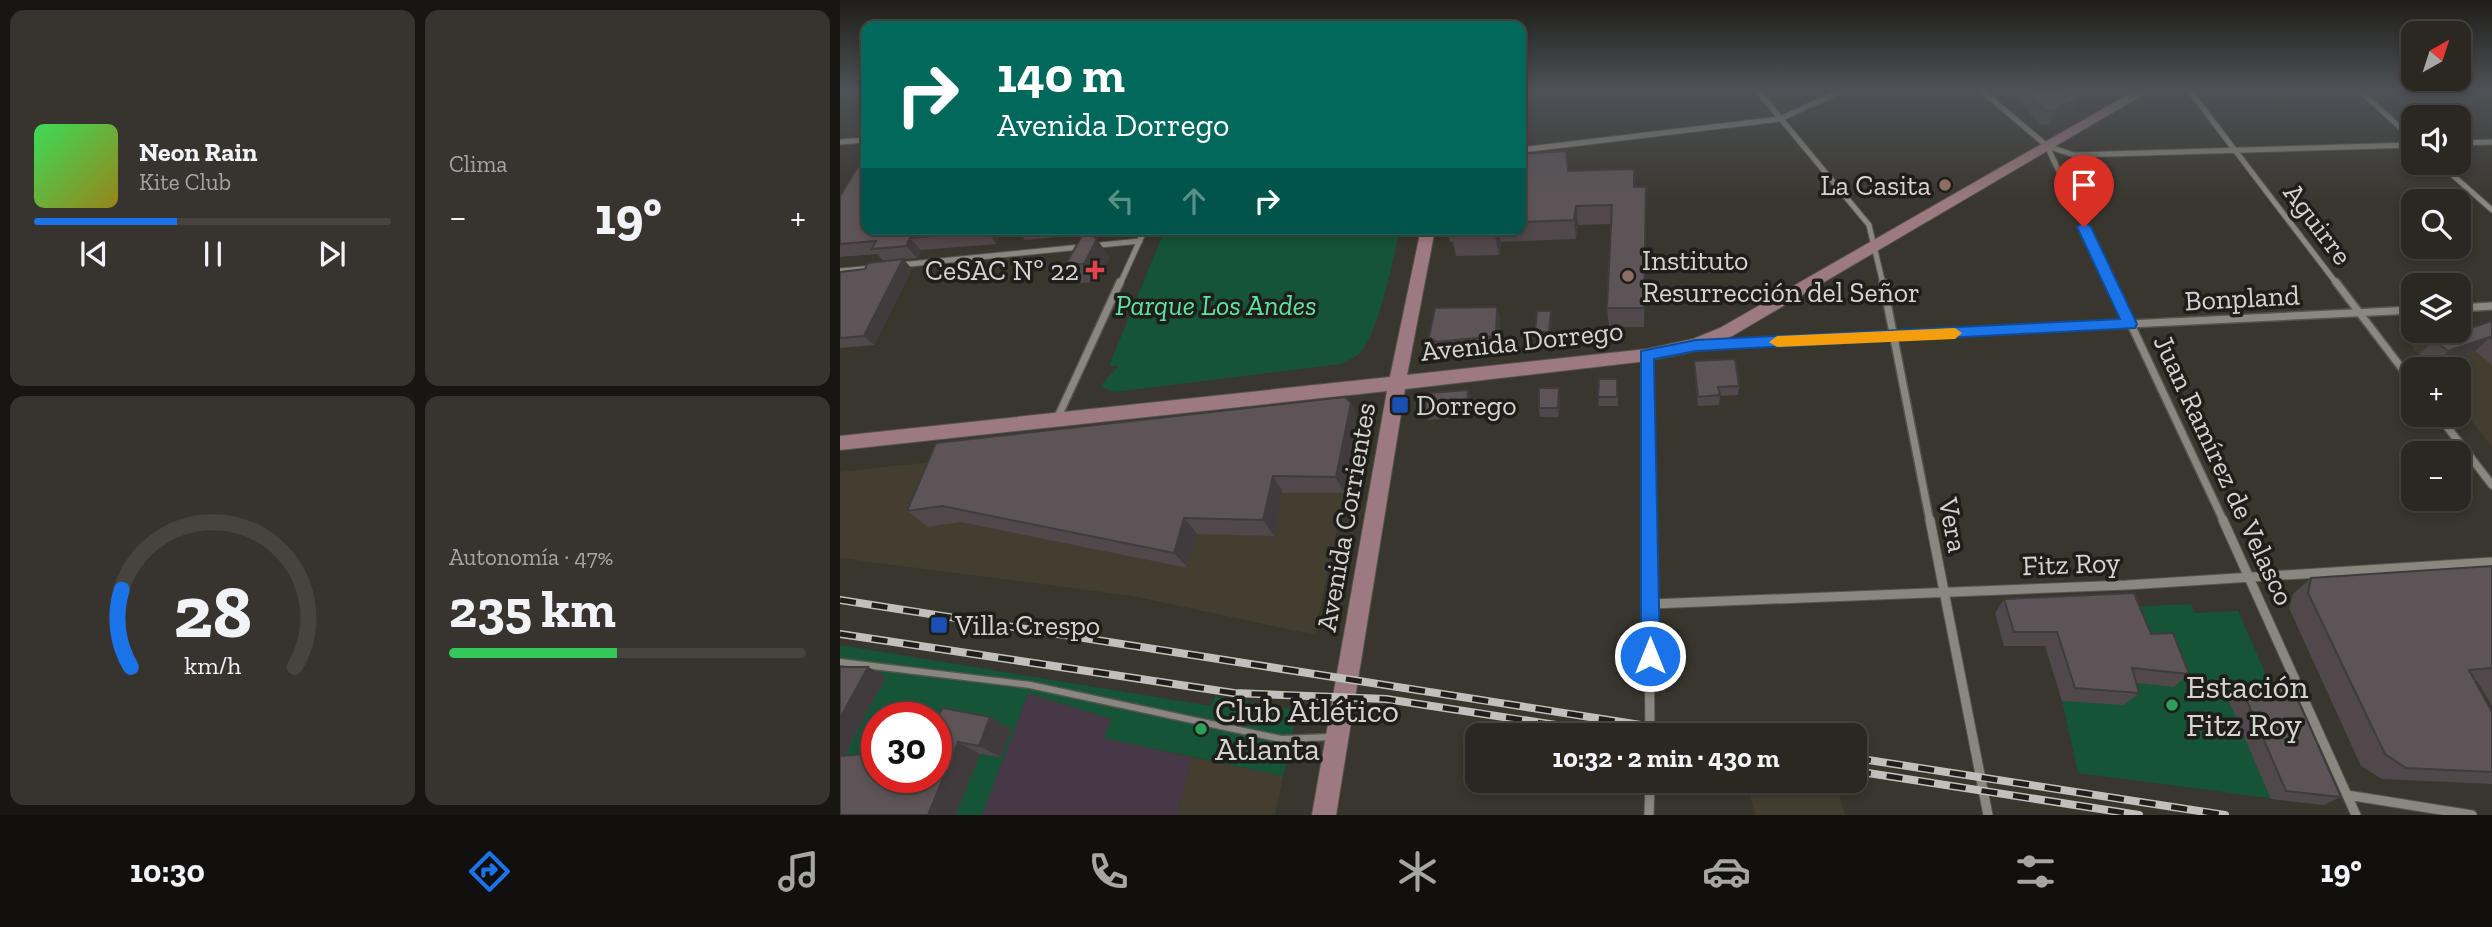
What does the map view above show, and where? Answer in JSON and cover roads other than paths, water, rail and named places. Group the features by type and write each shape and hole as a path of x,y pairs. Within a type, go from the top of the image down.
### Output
{"main road":[{"name":"Avenida Dorrego","path":"840,443 1647,355 1696,345 1726,332 2078,128"},
{"name":"Avenida Corrientes","path":"1324,815 1397,383 1427,235"}],"street":[{"path":"1526,149 1705,128"},
{"name":"Vera","path":"1788,128 1869,225 1875,244 1988,815"},
{"path":"2026,128 2047,146 2074,155 2092,156 2401,145"},
{"name":"Aguirre","path":"2218,128 2401,367"},
{"path":"840,142 861,140"},
{"path":"2471,143 2492,142"},
{"name":"Juan Ramírez de Velasco","path":"2047,146 2250,577 2356,815"},
{"path":"2453,175 2492,210"},
{"path":"1056,421 1142,235"},
{"path":"894,265 1140,241"},
{"path":"840,271 880,267"},
{"path":"2471,307 2492,306"},
{"name":"Bonpland","path":"1696,345 2401,311"},
{"path":"1647,355 1650,723"},
{"path":"2447,427 2492,485"},
{"name":"Fitz Roy","path":"1651,604 2127,585 2492,562"},
{"path":"1649,815 1650,793"},
{"path":"2347,796 2472,815"}],"lane":[{"path":"2127,585 2131,596"},
{"path":"840,662 1030,685 1281,739 1337,737"}],"railway":[{"path":"840,600 1628,723"},
{"path":"840,634 1234,693 1386,699 1543,723"},
{"path":"1867,760 2225,815"},
{"path":"1867,773 2139,815"}],"place":[{"name":"La Casita","path":"1945,185"},
{"name":"CeSAC Nº 22","path":"1095,270"},
{"name":"Instituto Resurrección del Señor","path":"1628,276"},
{"name":"Dorrego","path":"1400,405"},
{"name":"Villa Crespo","path":"939,625"},
{"name":"Estación Fitz Roy","path":"2172,705"},
{"name":"Club Atlético Atlanta","path":"1201,729"}],"park label":[{"name":"Parque Los Andes","path":"1216,305"}]}
